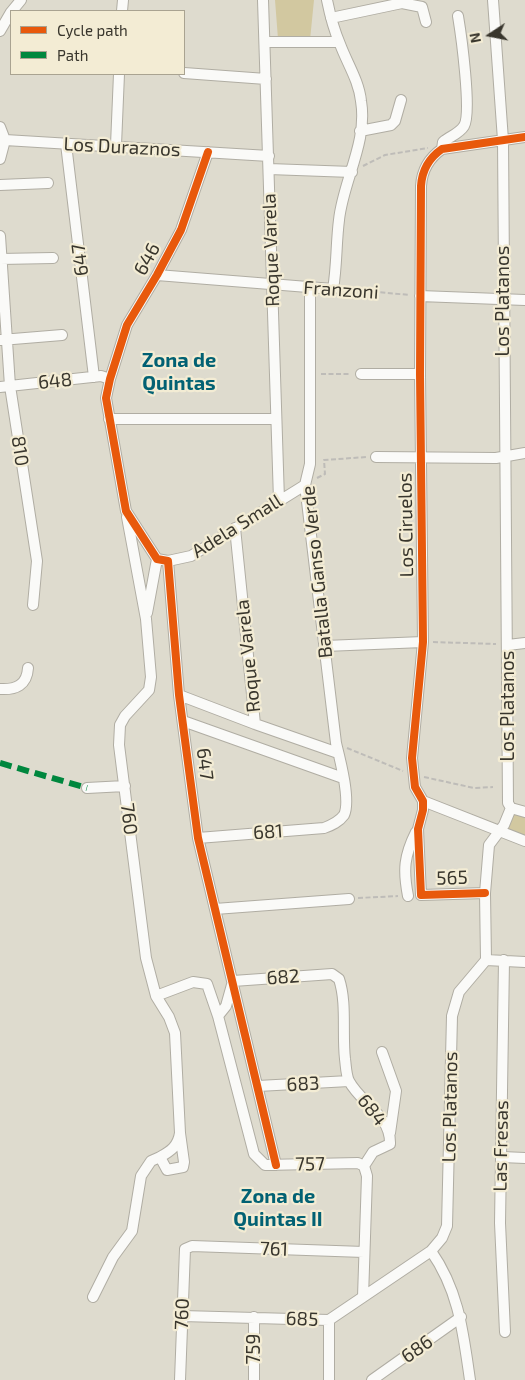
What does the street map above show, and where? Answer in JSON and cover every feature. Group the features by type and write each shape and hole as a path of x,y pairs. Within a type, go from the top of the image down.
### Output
{"street":[{"path":"12,10 21,0"},
{"name":"Roque Varela","path":"262,0 269,156 278,500"},
{"path":"327,0 339,42 360,90 362,104 360,131 352,172 344,194 339,220 337,265 333,289"},
{"name":"Los Platanos","path":"493,0 503,140 508,803 511,808"},
{"path":"331,18 402,3 422,6 426,22"},
{"path":"0,31 10,13"},
{"name":"Los Ciruelos","path":"423,801 415,786 412,758 423,642 420,374 422,175 449,137 459,132 466,122 465,58 458,16"},
{"path":"265,42 339,42"},
{"path":"185,73 266,79"},
{"path":"116,145 119,75"},
{"path":"360,131 396,122 401,100"},
{"path":"0,127 5,140 0,159"},
{"path":"440,150 525,137"},
{"name":"Los Duraznos","path":"5,140 116,145 269,156"},
{"name":"647","path":"66,144 94,377"},
{"name":"646","path":"110,379 127,325 158,275 181,230 208,152"},
{"path":"269,169 352,172"},
{"path":"0,185 48,183"},
{"name":"810","path":"0,236 5,387 37,561 32,605"},
{"path":"1,259 53,258"},
{"name":"Franzoni","path":"158,275 333,289"},
{"name":"Batalla Ganso Verde","path":"310,288 310,464 305,485 337,748 346,802 344,814 336,823"},
{"path":"420,296 525,300"},
{"path":"3,339 62,335"},
{"path":"361,374 420,374"},
{"name":"648","path":"5,387 94,377 110,379"},
{"name":"647","path":"110,379 106,398 126,511 162,560 198,838 276,1165"},
{"path":"109,419 276,419"},
{"path":"376,457 506,457 525,453"},
{"name":"Adela Small","path":"162,560 191,556 278,500 305,485"},
{"name":"760","path":"126,511 146,619 151,677 149,690 125,716 120,725 119,745 146,958 156,996 169,1017 175,1033 183,1167 167,1170 160,1157"},
{"name":"Roque Varela","path":"235,528 255,724"},
{"path":"146,619 162,560"},
{"path":"325,646 423,642"},
{"path":"508,644 525,643"},
{"path":"0,689 16,688 23,683 27,678 28,668"},
{"path":"179,695 255,724 337,748"},
{"path":"183,720 343,778"},
{"path":"88,788 125,786"},
{"path":"408,896 405,879 407,850 418,829 423,810 423,801 525,841"},
{"path":"525,812 511,808 489,845 486,893 486,960 525,962"},
{"name":"681","path":"198,838 324,828 336,823"},
{"name":"565","path":"418,829 421,895 486,893"},
{"path":"215,909 349,899"},
{"name":"Los Platanos","path":"430,1251 442,1238 447,1226 452,1016 459,992 486,960"},
{"name":"Las Fresas","path":"504,960 500,1222 505,1332"},
{"name":"682","path":"233,981 332,974"},
{"name":"684","path":"332,974 339,978 342,988 342,1034 349,1081 386,1124 390,1137 390,1144 373,1152 364,1166"},
{"path":"156,996 200,981 207,984 218,1016"},
{"path":"218,1016 226,1006 233,981"},
{"name":"757","path":"218,1016 254,1154 258,1160 265,1165 358,1164 364,1166"},
{"path":"382,1052 396,1091 390,1137"},
{"name":"683","path":"258,1086 349,1081"},
{"path":"93,1297 113,1257 132,1231 141,1176 151,1160 172,1150 178,1143 180,1133"},
{"path":"502,1157 525,1158"},
{"path":"363,1298 367,1176 364,1166"},
{"name":"761","path":"185,1249 192,1246 364,1252"},
{"name":"760","path":"180,1380 185,1249"},
{"path":"430,1251 441,1265 462,1317 470,1380"},
{"name":"685","path":"182,1316 329,1320 430,1251"},
{"name":"759","path":"254,1317 254,1380"},
{"name":"686","path":"372,1380 462,1317"},
{"path":"329,1320 329,1380"}],"path":[{"path":"352,172 385,155 440,150"},
{"path":"310,374 361,374"},
{"path":"305,485 325,474 324,460 376,457"},
{"path":"423,642 508,644"},
{"path":"337,748 413,775 474,788 493,788"},
{"path":"349,899 408,896"}],"shaded area":[{"path":"275,0 314,0 310,40 278,39"},
{"path":"511,808 525,812 525,841 498,832"}],"marked path":[{"path":"0,763 87,788"}],"cycle path":[{"path":"485,893 421,895 418,829 423,810 423,801 415,787 412,758 423,642 420,374 421,186 427,165 433,156 442,149 525,137"},
{"path":"208,152 181,230 127,325 106,398 126,511 157,559 168,561 179,695 198,838 276,1165"}],"district":[{"name":"Zona de Quintas","path":"179,372"},
{"name":"Zona de Quintas II","path":"278,1208"}]}
